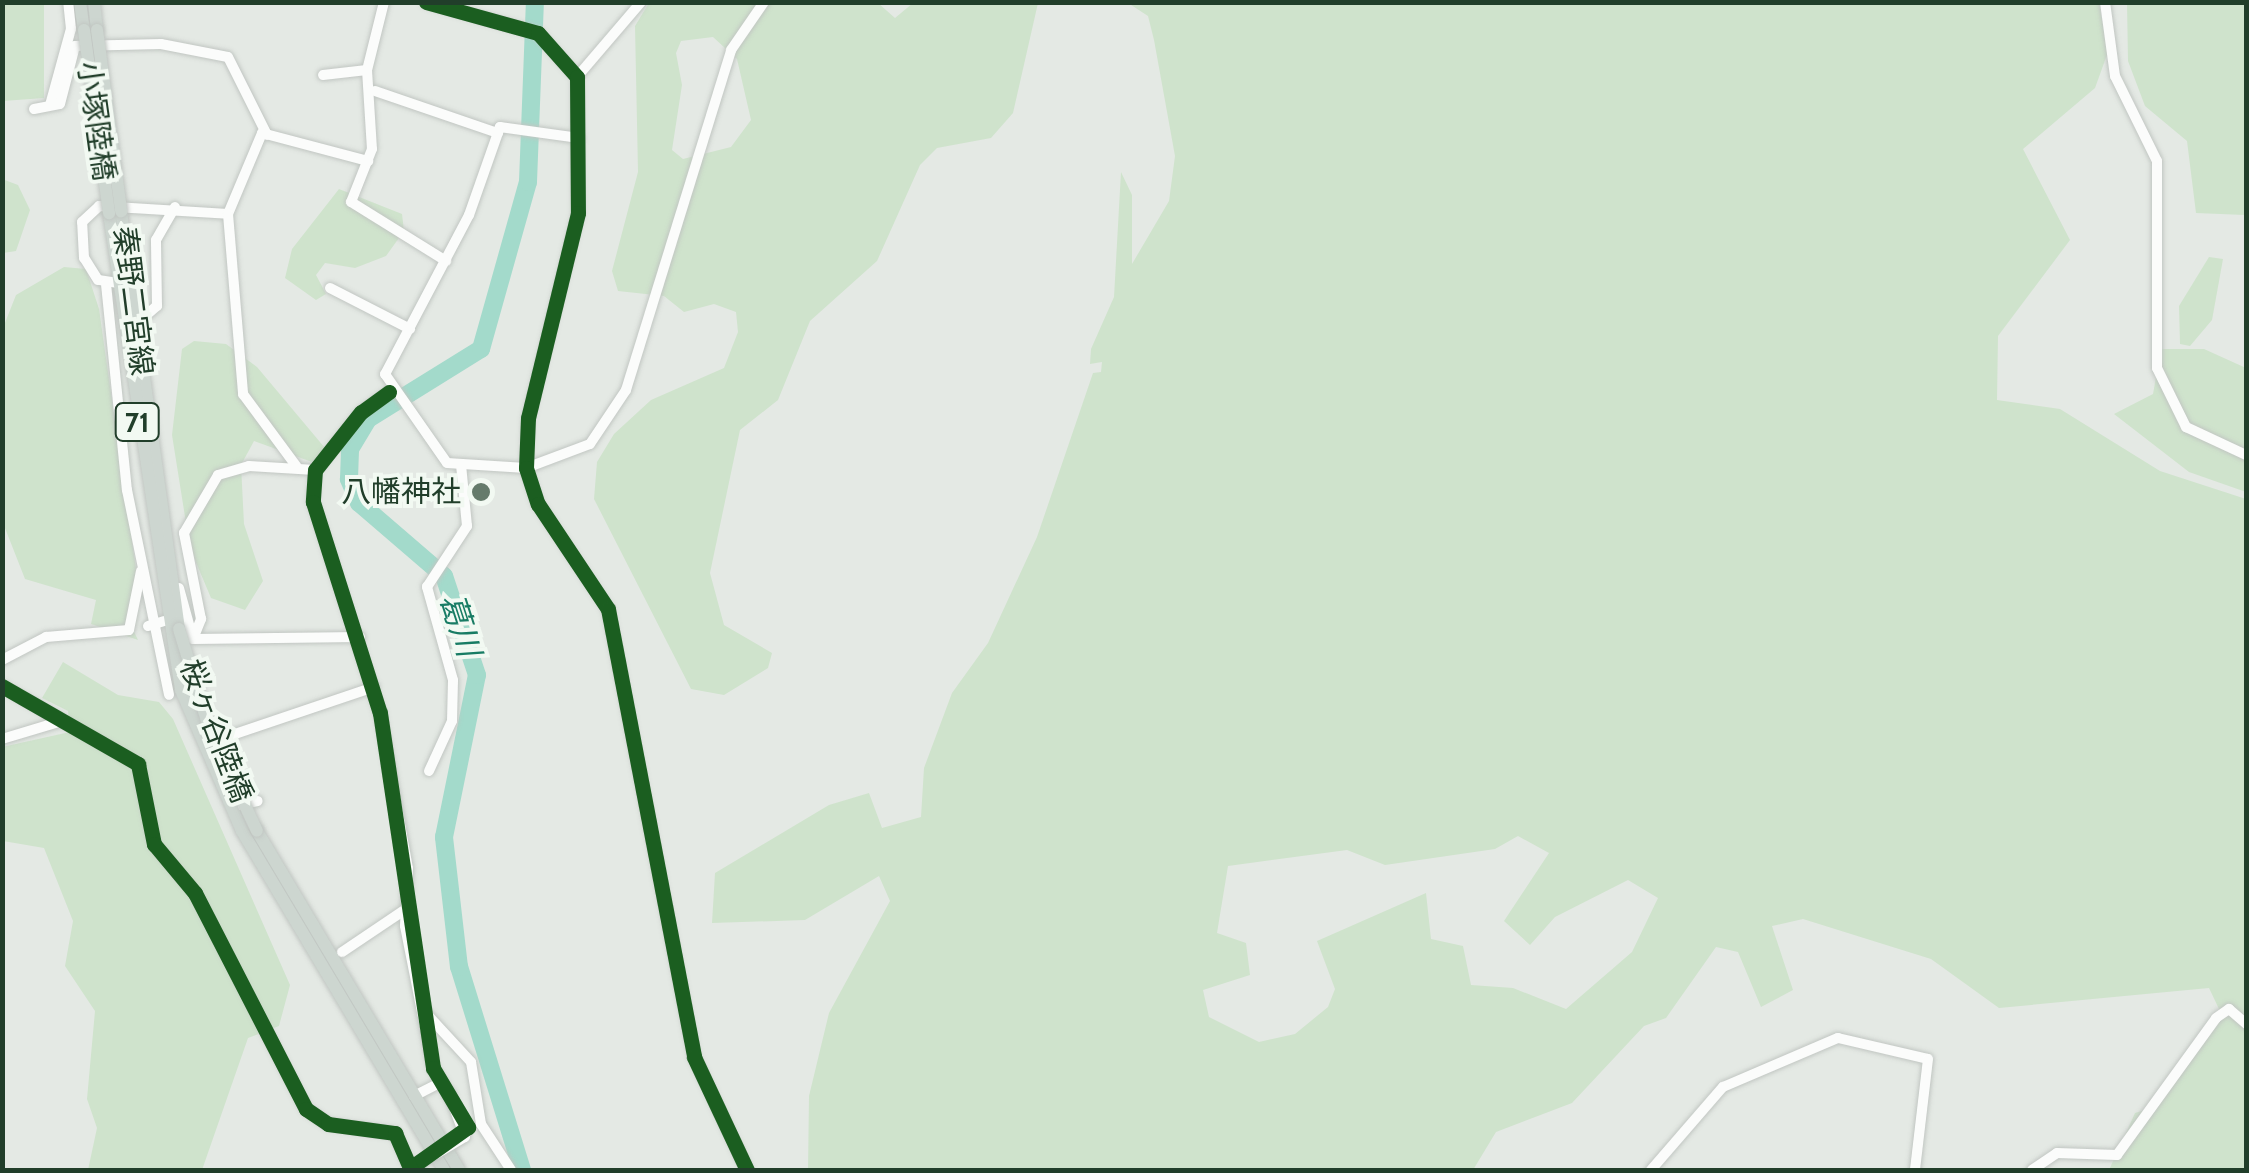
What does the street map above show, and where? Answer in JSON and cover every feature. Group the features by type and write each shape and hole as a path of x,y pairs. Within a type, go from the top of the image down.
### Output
{"main road":[{"name":"71","path":"80,2 91,30"},
{"name":"71","path":"91,30 94,2"},
{"name":"小塚陸橋","path":"91,30 115,212"},
{"name":"秦野二宮線","path":"115,212 112,283 170,627"},
{"name":"秦野二宮線","path":"115,212 136,324 170,627"},
{"name":"桜ヶ谷陸橋","path":"170,627 249,831"},
{"name":"71","path":"249,831 459,1170"},
{"name":"71","path":"249,831 444,1170"}],"street":[{"path":"50,105 71,29 68,2"},
{"path":"384,2 366,70 375,91 368,161 351,202 446,261"},
{"path":"426,2 546,38 576,78 579,138 574,236 528,418 526,468 538,504 608,609 694,1058 747,1170"},
{"path":"576,78 641,2"},
{"path":"498,133 446,261 385,374 390,392 440,456 461,465 526,468 590,444 626,390 731,50 764,2"},
{"path":"2105,2 2115,76 2157,161 2153,350 2162,384 2186,427 2246,455"},
{"path":"34,109 60,104 75,46 160,44 228,57 267,135 368,161"},
{"path":"322,75 366,70"},
{"path":"375,91 498,133 525,126 579,138"},
{"path":"267,135 228,214 243,394 297,468"},
{"path":"169,695 148,626 112,283 86,266 85,216 99,206 175,207 228,214"},
{"path":"136,324 157,306 156,240 175,207"},
{"path":"330,288 410,330"},
{"path":"2,686 138,764 154,844 195,893 306,1108 328,1124 395,1134 412,1168 465,1136 450,1094 441,1082 422,1010 403,910 408,868 374,688 313,502 316,470 360,412 390,392"},
{"path":"429,771 452,721 453,680 431,573 467,526 461,465"},
{"path":"193,640 201,620 184,533 218,475 316,470"},
{"path":"2,660 46,637 129,630 141,570"},
{"path":"179,588 193,640"},
{"path":"148,626 170,627"},
{"path":"193,640 360,638"},
{"path":"258,801 236,806 209,746 212,728 232,735 374,688"},
{"path":"2,739 62,721"},
{"path":"342,952 403,910"},
{"path":"2032,1170 2056,1153 2117,1156 2216,1018 2230,1009 2246,1024"},
{"path":"422,1010 471,1062 481,1124 511,1170"},
{"path":"1651,1170 1723,1087 1838,1038 1928,1059 1915,1170"},
{"path":"414,1096 441,1082"}],"green space":[{"path":"3,2 44,3 44,98 3,101"},
{"path":"649,3 878,3 895,18 913,3 1038,3 1013,113 991,138 937,148 920,165 877,261 810,321 778,400 740,430 710,573 724,625 772,653 768,668 724,695 691,689 594,499 597,462 614,434 651,400 724,368 738,332 736,312 714,304 684,312 664,296 618,291 612,271 638,172 635,26","holes":["713,37 737,59 751,120 731,147 683,159 672,150 682,85 676,53 681,41"]},
{"path":"1128,3 2099,3 2108,52 2095,88 2023,149 2070,240 1998,336 1997,400 2060,409 2160,471 2246,499 2246,1170 2109,1170 2135,1113 2149,1109 2220,1011 2209,988 1999,1008 1931,959 1803,919 1772,926 1793,990 1761,1007 1738,952 1716,947 1666,1018 1644,1026 1572,1103 1496,1132 1473,1170 808,1170 809,1096 829,1013 890,901 879,876 805,920 712,923 715,873 829,805 869,793 882,828 921,817 924,768 952,693 988,643 1037,537 1093,373 1101,372 1102,362 1090,364 1091,349 1114,297 1121,172 1132,195 1132,264 1169,201 1175,156 1148,16","holes":["1518,836 1549,853 1504,921 1530,945 1555,917 1628,880 1658,898 1632,952 1566,1009 1513,988 1471,985 1463,946 1431,939 1426,893 1317,941 1335,989 1328,1007 1295,1034 1259,1042 1209,1017 1203,990 1250,975 1246,943 1217,933 1228,866 1347,850 1385,865 1495,849"]},
{"path":"2127,3 2246,3 2245,215 2196,213 2187,141 2145,106 2128,61"},
{"path":"2,179 18,185 30,210 16,251 3,253"},
{"path":"339,189 402,214 404,231 386,256 355,268 325,263 316,275 326,294 316,300 285,278 292,249"},
{"path":"2209,257 2223,259 2212,320 2190,346 2180,344 2179,306"},
{"path":"64,267 86,269 99,309 136,569 128,619 138,640 91,624 96,600 25,579 3,523 3,328 16,295"},
{"path":"194,341 226,344 257,367 325,448 312,462 254,441 241,465 244,524 263,581 245,610 211,598 190,548 172,435 182,349"},
{"path":"2161,349 2204,349 2246,368 2246,492 2189,472 2114,414 2153,394"},
{"path":"63,662 118,695 159,702 173,719 290,985 279,1026 248,1038 202,1170 88,1170 97,1128 87,1099 95,1011 65,966 73,921 44,848 3,841 2,747 70,732 68,711 42,698"}],"waterway":[{"name":"葛川","path":"522,1170 459,967 444,837 477,675 444,576 359,503 349,479 350,449 368,419 481,349 528,182 535,2"}],"cycle path":[{"path":"426,2 538,33 577,77 578,213 528,418 526,468 538,504 608,609 694,1057 747,1170"},
{"path":"389,392 361,412 315,470 313,502 380,713 433,1068 468,1127 410,1168"},
{"path":"2,686 138,764 154,844 195,893 306,1109 328,1124 395,1133 411,1170"}],"place":[{"name":"八幡神社","path":"481,492"}]}
